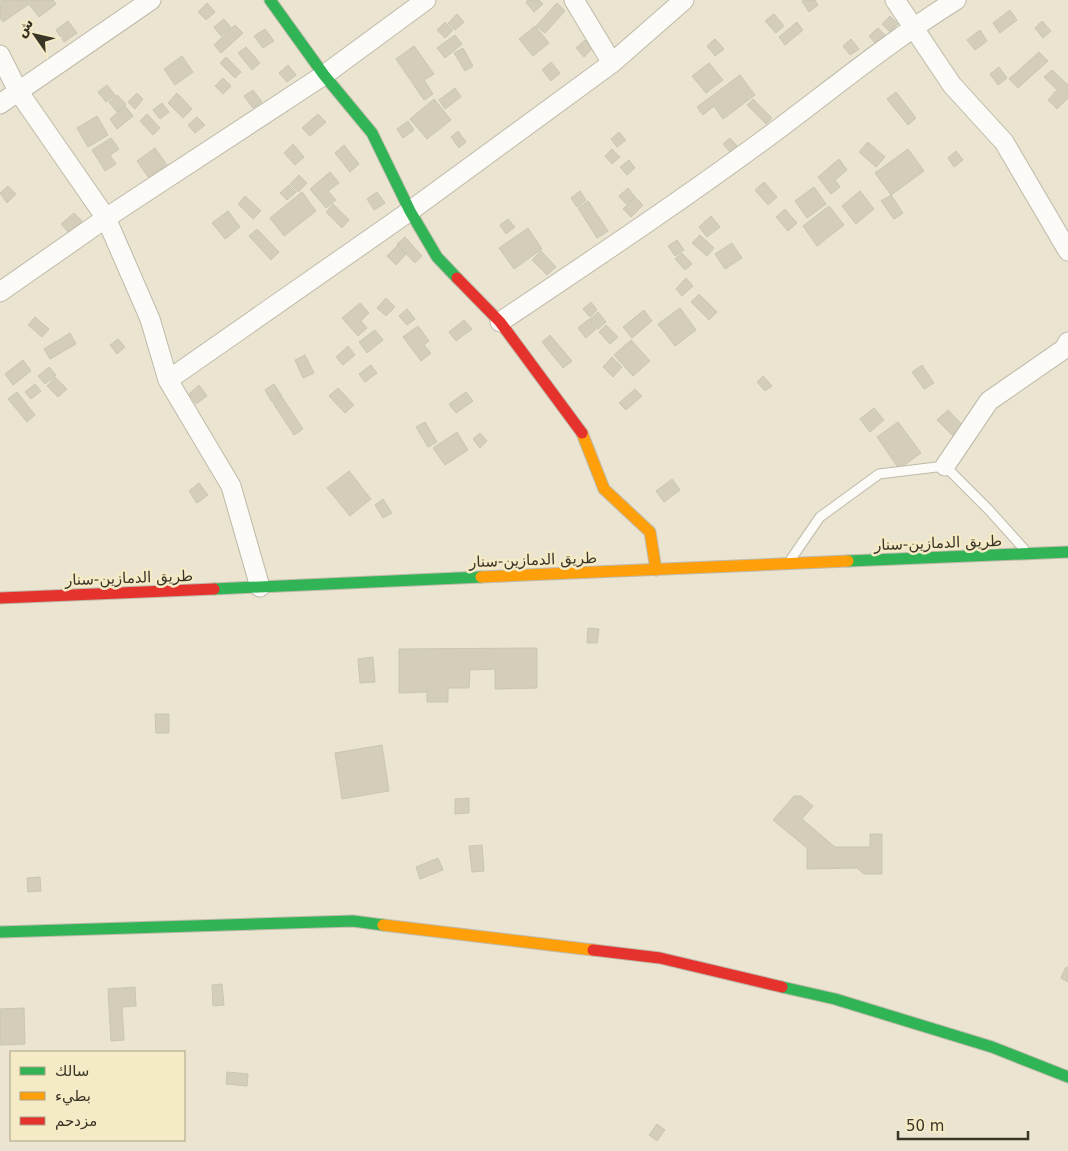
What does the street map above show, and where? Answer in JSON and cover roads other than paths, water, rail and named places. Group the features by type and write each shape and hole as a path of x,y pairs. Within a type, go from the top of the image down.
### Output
{"main road":[{"path":"270,0 324,76 372,133 410,212 437,257 500,322 581,430 604,489 650,532 656,570"},
{"name":"طريق الدمازين-سنار","path":"0,598 1068,552"},
{"path":"0,932 353,921 660,958 835,999 992,1047 1068,1077"}],"street":[{"path":"0,104 151,0"},
{"path":"0,292 106,218 324,76 426,0"},
{"path":"574,0 612,63"},
{"path":"168,380 410,212 612,63 684,0"},
{"path":"895,0 952,85 1004,142 1068,251"},
{"path":"500,322 676,204 912,27 956,0"},
{"path":"0,55 18,91 106,218 150,319 168,380 231,486 260,587"},
{"path":"945,466 990,401 1064,349 1068,342"}],"lane":[{"path":"788,565 820,517 879,474 945,466 1029,554"}]}
